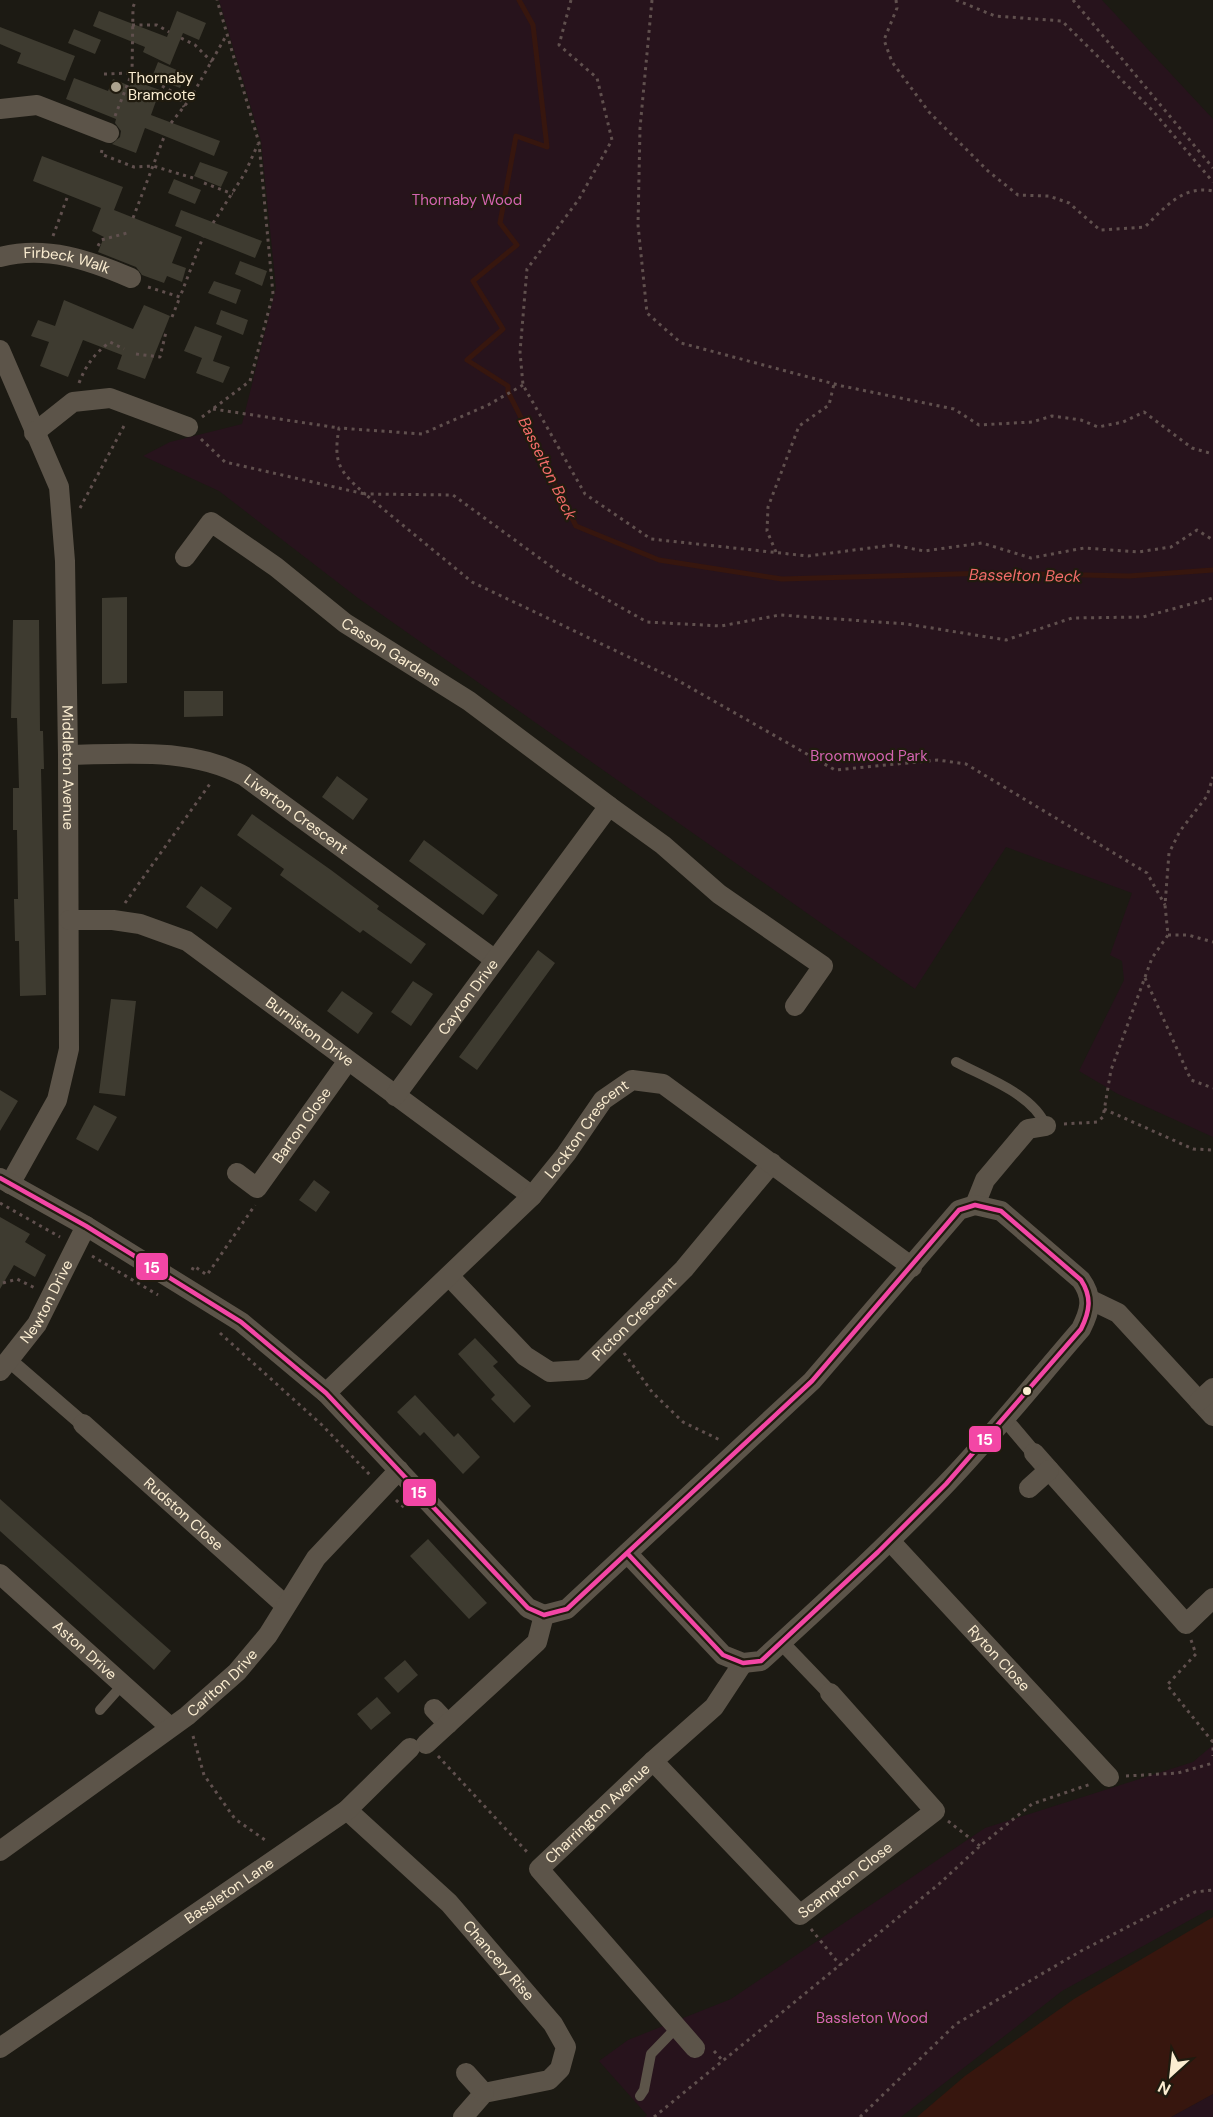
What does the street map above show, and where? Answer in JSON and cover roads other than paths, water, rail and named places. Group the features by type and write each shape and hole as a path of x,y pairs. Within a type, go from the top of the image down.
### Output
{"street":[{"path":"0,109 37,105 109,133"},
{"name":"Firbeck Walk","path":"0,257 13,254 65,255 91,261 130,278"},
{"name":"Middleton Avenue","path":"0,350 59,487 65,561 69,920 69,1049 57,1100 5,1181"},
{"path":"34,433 73,402 110,398 188,427"},
{"name":"Casson Gardens","path":"185,557 211,522 276,567 345,623 469,701 663,845 719,894 823,966 795,1006"},
{"name":"Liverton Crescent","path":"68,755 154,753 223,765 244,776 494,959"},
{"name":"Cayton Drive","path":"395,1096 609,806"},
{"name":"Burniston Drive","path":"69,920 113,920 140,924 187,941 347,1062 532,1196"},
{"name":"Barton Close","path":"237,1173 257,1188 347,1062"},
{"name":"Lockton Crescent","path":"326,1393 450,1277 532,1196 566,1154 603,1100 632,1080 663,1084 912,1267"},
{"path":"975,1205 985,1180 1028,1130 1046,1126"},
{"name":"Picton Crescent","path":"450,1277 525,1356 550,1372 583,1370 684,1269 772,1163"},
{"path":"5,1181 86,1226 241,1322 326,1393 528,1608 544,1615 567,1609 740,1450 812,1381 959,1210 975,1205 1001,1211 1081,1280 1091,1299 1118,1313 1206,1394 1213,1416"},
{"name":"Newton Drive","path":"5,1366 36,1324 86,1226"},
{"path":"627,1553 723,1655 743,1662 761,1661 890,1541 947,1484 1081,1329 1088,1314 1091,1299"},
{"path":"5,1366 83,1424"},
{"path":"1005,1419 1186,1624 1213,1598"},
{"name":"Rudston Close","path":"83,1424 285,1605"},
{"name":"Carlton Drive","path":"0,1851 187,1716 237,1672 268,1635 316,1558 399,1470"},
{"path":"1029,1488 1049,1470"},
{"name":"Ryton Close","path":"890,1541 1109,1777"},
{"name":"Aston Drive","path":"0,1574 170,1727"},
{"name":"Bassleton Lane","path":"0,2048 347,1810 418,1746 448,1724 537,1641 544,1615"},
{"path":"782,1642 830,1693"},
{"name":"Charrington Avenue","path":"695,2048 539,1869 653,1761 714,1707 743,1662"},
{"name":"Scampton Close","path":"653,1761 800,1916 935,1811 830,1693"},
{"path":"434,1709 448,1724"},
{"name":"Chancery Rise","path":"347,1810 449,1903 553,2024 566,2047 560,2069 549,2080 484,2093"},
{"path":"462,2117 484,2093 466,2073"}],"lane":[{"path":"956,1062 1028,1101 1041,1113 1046,1126"},
{"path":"100,1710 123,1684"},
{"path":"640,2096 644,2090 651,2054 677,2027"}],"waterway":[{"name":"Basselton Beck","path":"519,0 533,25 547,147 516,136 500,223 517,245 473,281 503,329 467,360 508,386 508,392 576,526 659,560 782,579 991,573 1129,576 1213,570"}],"place":[{"name":"Thornaby Bramcote","path":"116,87"}],"park label":[{"name":"Thornaby Wood","path":"467,200"},
{"name":"Broomwood Park","path":"869,756"},
{"name":"Bassleton Wood","path":"872,2018"}]}
